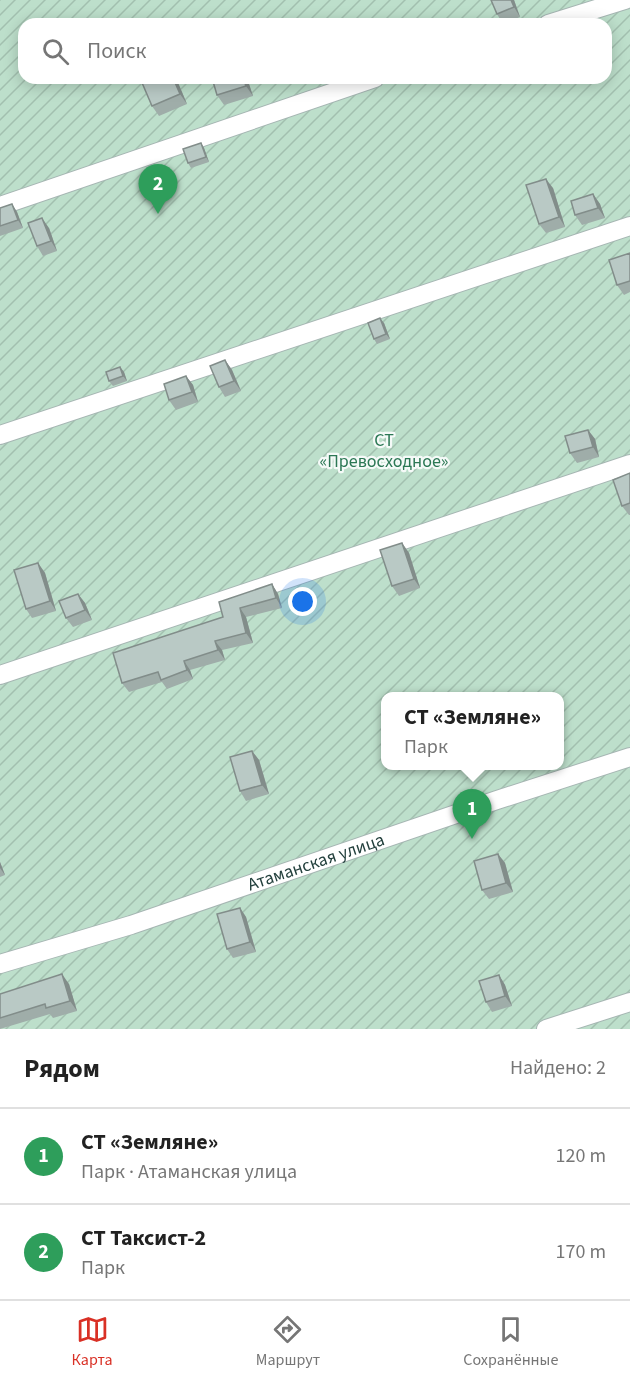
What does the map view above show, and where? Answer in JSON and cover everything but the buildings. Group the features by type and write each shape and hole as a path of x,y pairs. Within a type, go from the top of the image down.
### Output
{"street":[{"path":"567,18 625,0"},
{"path":"0,206 357,84"},
{"path":"0,435 630,226"},
{"path":"0,675 630,464"},
{"name":"Атаманская улица","path":"0,964 131,925 630,757"},
{"path":"546,1029 630,1002"}],"green space":[{"name":"СТ «Превосходное»","path":"0,0 630,0 630,1029 0,1029"}],"place":[{"name":"СТ Таксист-2","path":"158,214"},
{"name":"СТ «Земляне»","path":"472,839"}]}
